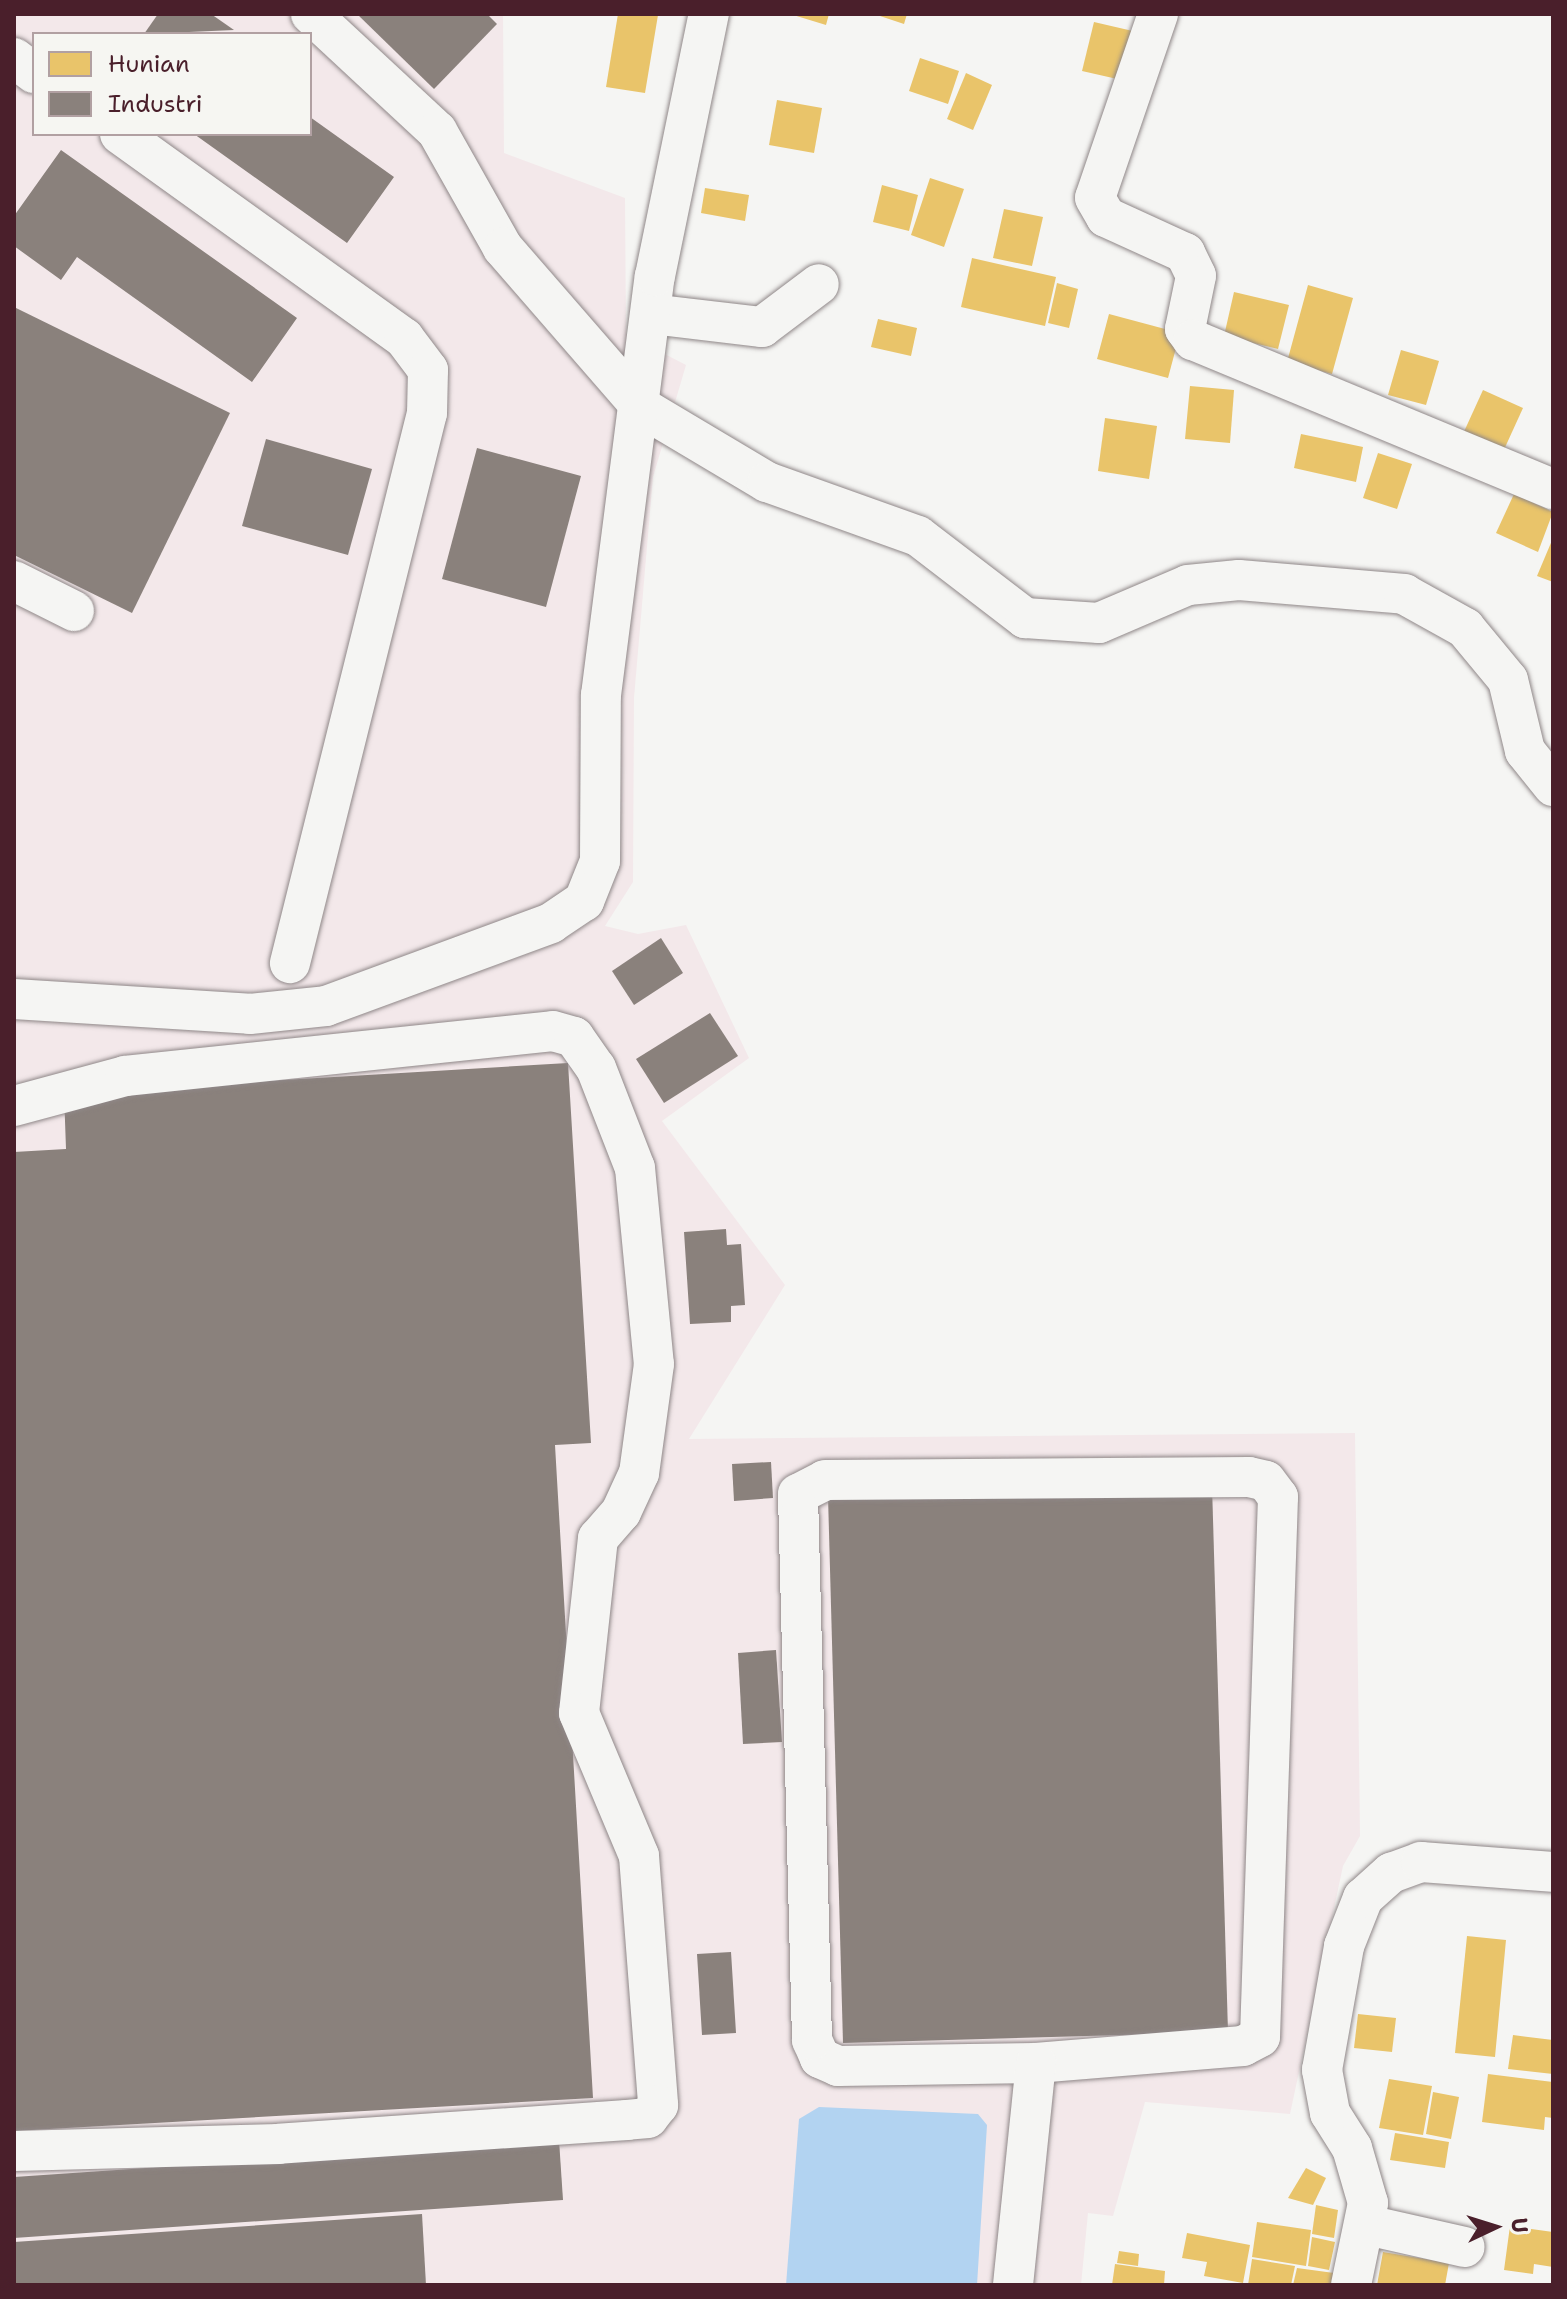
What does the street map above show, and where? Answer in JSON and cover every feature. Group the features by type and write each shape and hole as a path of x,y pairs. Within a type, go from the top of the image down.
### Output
{"street":[{"path":"311,14 437,131 503,248 641,407 767,482 918,536 1025,618 1099,623 1188,585 1239,580 1404,594 1465,628 1508,680 1525,751 1553,786"},
{"path":"14,999 250,1014 326,1006 551,923 584,901 600,861 601,695 651,314 669,188 709,14"},
{"path":"1158,14 1095,198 1106,217 1185,253 1196,276 1185,329 1193,340 1553,489"},
{"path":"14,58 32,72"},
{"path":"123,136 404,338 428,370 427,413 290,963"},
{"path":"651,314 762,327 819,284"},
{"path":"14,581 74,611"},
{"path":"14,1106 125,1076 553,1031 574,1037 596,1068 635,1168 654,1364 639,1473 621,1512 598,1538 579,1713 639,1856 658,2105 648,2118 627,2120 14,2151"},
{"path":"825,1480 1266,1481 1278,1497 1260,2037 1243,2046 1036,2063 838,2066 820,2058 812,2040 798,1494 825,1480"},
{"path":"1351,2285 1367,2225 1364,2181 1330,2113 1322,2070 1344,1946 1363,1898 1391,1873 1421,1862 1553,1872"},
{"path":"1013,2285 1036,2063"},
{"path":"1367,2225 1465,2247"}],"shaded area":[{"path":"14,14 503,14 504,153 625,198 626,334 686,365 653,477 634,698 633,882 605,926 638,934 686,925 749,1058 662,1121 785,1285 689,1439 1355,1433 1360,1836 1343,1866 1290,2114 1145,2102 1113,2216 1088,2213 1081,2285 14,2285"}],"water":[{"path":"819,2107 978,2114 987,2125 977,2285 786,2285 799,2119"}],"building: Hunian":[{"path":"618,14 658,15 645,93 606,87"},
{"path":"790,14 829,14 826,25"},
{"path":"874,14 907,14 904,24"},
{"path":"1094,22 1137,32 1126,81 1082,71"},
{"path":"920,58 959,71 948,104 909,91"},
{"path":"966,73 992,85 973,130 947,119"},
{"path":"777,100 822,108 814,153 769,145"},
{"path":"930,178 964,189 944,247 911,235"},
{"path":"882,185 918,195 909,231 873,222"},
{"path":"705,188 749,195 745,221 701,213"},
{"path":"1004,209 1043,217 1032,266 993,258"},
{"path":"972,258 1056,277 1045,326 961,307"},
{"path":"1057,283 1078,289 1069,328 1048,323"},
{"path":"1308,285 1353,298 1332,374 1287,362"},
{"path":"1234,292 1289,305 1278,349 1224,336"},
{"path":"1109,314 1180,333 1168,378 1097,359"},
{"path":"878,319 917,328 911,356 871,347"},
{"path":"1401,350 1439,361 1426,405 1388,395"},
{"path":"1190,386 1234,390 1230,443 1185,439"},
{"path":"1483,390 1523,408 1502,454 1462,436"},
{"path":"1105,418 1157,426 1149,479 1098,471"},
{"path":"1301,434 1363,447 1356,482 1294,468"},
{"path":"1378,453 1412,464 1397,509 1363,498"},
{"path":"1514,494 1553,512 1538,552 1496,533"},
{"path":"1553,538 1553,582 1537,576"},
{"path":"1467,1936 1506,1940 1495,2057 1455,2053"},
{"path":"1358,2014 1396,2018 1392,2052 1354,2048"},
{"path":"1513,2035 1553,2040 1553,2074 1508,2069"},
{"path":"1488,2074 1553,2082 1553,2118 1545,2117 1544,2130 1482,2122"},
{"path":"1389,2079 1432,2086 1423,2135 1379,2128"},
{"path":"1433,2092 1459,2097 1451,2139 1426,2134"},
{"path":"1395,2133 1449,2142 1445,2168 1390,2160"},
{"path":"1306,2168 1326,2178 1313,2205 1288,2198"},
{"path":"1316,2205 1338,2210 1334,2238 1312,2234"},
{"path":"1257,2222 1311,2230 1306,2266 1252,2257"},
{"path":"1510,2226 1553,2232 1553,2267 1534,2264 1533,2274 1504,2270"},
{"path":"1187,2233 1250,2245 1243,2283 1204,2276 1207,2262 1182,2258"},
{"path":"1312,2237 1335,2242 1329,2270 1308,2266"},
{"path":"1119,2251 1139,2254 1138,2266 1117,2263"},
{"path":"1383,2252 1449,2263 1445,2285 1377,2285"},
{"path":"1252,2259 1295,2266 1291,2285 1248,2285"},
{"path":"1115,2264 1165,2271 1164,2285 1112,2285"},
{"path":"1297,2268 1334,2273 1331,2285 1293,2285"}],"building: Industri":[{"path":"158,14 211,14 234,30 189,32 145,32"},
{"path":"357,14 487,14 497,24 434,89"},
{"path":"312,118 394,177 347,243 197,136 312,136"},
{"path":"61,150 297,318 252,382 77,257 61,280 14,246 14,216"},
{"path":"14,307 230,413 132,613 14,555"},
{"path":"266,439 372,469 348,555 242,526"},
{"path":"477,448 581,476 546,607 442,579"},
{"path":"661,938 683,973 634,1005 612,971"},
{"path":"710,1013 738,1056 664,1103 636,1059"},
{"path":"568,1063 591,1443 555,1445 593,2098 14,2131 14,1152 66,1149 64,1093"},
{"path":"726,1229 727,1245 741,1244 745,1305 731,1306 731,1322 690,1324 684,1232"},
{"path":"771,1462 773,1498 734,1501 732,1464"},
{"path":"1212,1485 1228,2032 843,2043 828,1496"},
{"path":"776,1650 782,1742 743,1744 738,1653"},
{"path":"731,1952 736,2033 702,2035 697,1954"},
{"path":"559,2140 563,2200 14,2238 14,2177"},
{"path":"422,2214 426,2285 14,2285 14,2242"}]}
